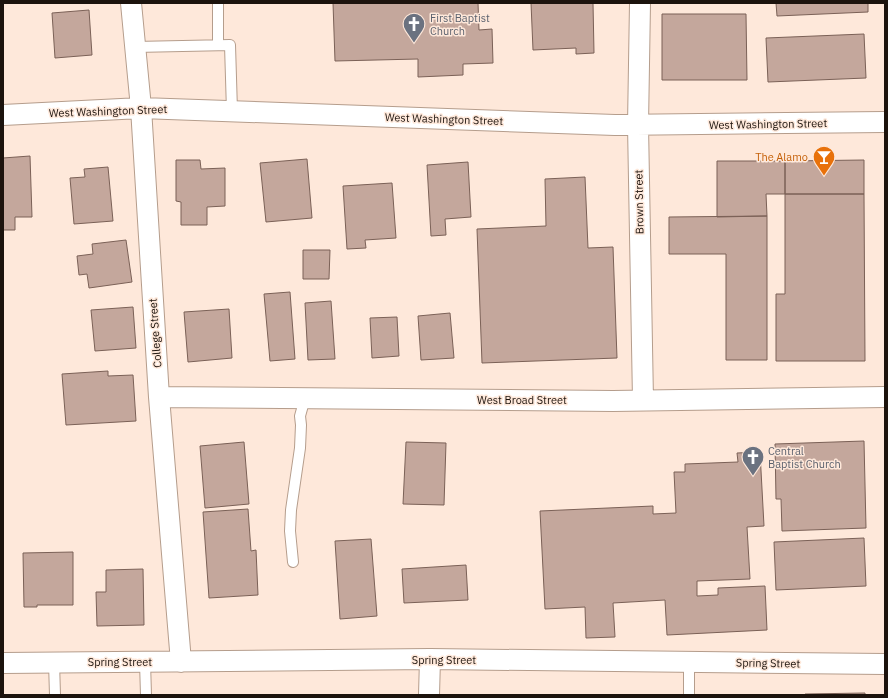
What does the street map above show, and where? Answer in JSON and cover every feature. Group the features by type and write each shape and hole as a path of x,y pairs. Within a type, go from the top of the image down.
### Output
{"street":[{"name":"College Street","path":"131,3 141,108 159,397 182,662"},
{"name":"Brown Street","path":"640,3 638,125 643,400"},
{"name":"West Washington Street","path":"3,114 141,108 599,125 885,122"},
{"name":"West Broad Street","path":"159,397 643,400 885,397"},
{"name":"Spring Street","path":"3,663 430,659 885,664"},
{"path":"429,695 430,659"}],"lane":[{"path":"218,3 218,45"},
{"path":"135,47 230,45 232,111"},
{"path":"294,562 290,531 291,510 300,448 300,416 305,398"},
{"path":"54,662 55,695"},
{"path":"145,662 146,695"},
{"path":"689,662 689,695"}],"building":[{"name":"First Baptist Church","path":"333,3 478,3 479,30 492,29 493,63 463,64 463,75 418,77 418,59 335,61"},
{"path":"531,3 593,3 594,53 576,54 576,48 533,50"},
{"path":"776,3 868,3 868,12 777,16"},
{"path":"89,10 92,55 55,58 52,13"},
{"path":"662,14 746,14 747,80 662,80"},
{"path":"864,34 866,78 768,82 766,38"},
{"path":"30,156 32,217 15,217 15,230 3,230 3,158"},
{"path":"307,159 312,218 266,222 260,163"},
{"path":"176,160 200,160 201,169 225,168 225,206 207,207 207,225 181,225 181,202 176,201"},
{"name":"The Alamo","path":"864,160 864,194 785,194 785,161"},
{"path":"717,161 785,161 785,194 766,194 767,216 717,217"},
{"path":"468,162 471,217 445,219 446,235 431,236 427,165"},
{"path":"108,167 113,221 74,224 70,178 85,177 84,169"},
{"path":"585,177 588,248 613,247 617,358 482,363 477,229 546,226 545,179"},
{"path":"392,183 396,238 365,240 366,248 347,249 343,186"},
{"path":"785,194 864,194 865,361 776,361 776,294 785,294"},
{"path":"767,216 767,360 726,360 726,254 669,254 669,217"},
{"path":"126,240 132,282 89,288 87,274 79,275 77,256 93,254 92,244"},
{"path":"303,250 330,250 329,279 303,279"},
{"path":"290,292 295,359 270,361 264,294"},
{"path":"331,301 335,359 308,360 305,303"},
{"path":"133,307 136,348 95,351 91,310"},
{"path":"229,309 232,358 188,362 184,312"},
{"path":"450,313 454,358 421,360 418,316"},
{"path":"397,317 399,356 372,358 370,318"},
{"path":"108,371 108,376 133,375 136,421 66,425 62,374"},
{"path":"864,441 866,528 782,531 781,499 776,499 775,444"},
{"path":"244,442 249,504 205,508 200,446"},
{"path":"406,442 446,443 444,505 403,504"},
{"path":"760,452 764,526 747,527 750,579 697,581 697,596 718,595 718,588 765,586 767,630 667,635 665,600 613,603 615,637 586,638 585,607 545,609 540,511 653,506 653,514 676,513 674,472 685,472 685,464 738,462 737,453"},
{"path":"248,509 251,551 256,550 258,595 209,598 203,512"},
{"path":"864,538 866,586 776,590 774,542"},
{"path":"371,539 377,616 340,619 335,541"},
{"path":"73,552 73,605 37,605 37,607 24,607 23,553"},
{"path":"466,565 468,600 404,603 402,569"},
{"path":"143,569 144,625 97,626 96,592 106,592 106,570"},
{"path":"865,693 865,695 805,695 805,694"}],"place":[{"name":"First Baptist Church","path":"414,44"},
{"name":"The Alamo","path":"824,176"},
{"name":"Central Baptist Church","path":"753,476"}]}
